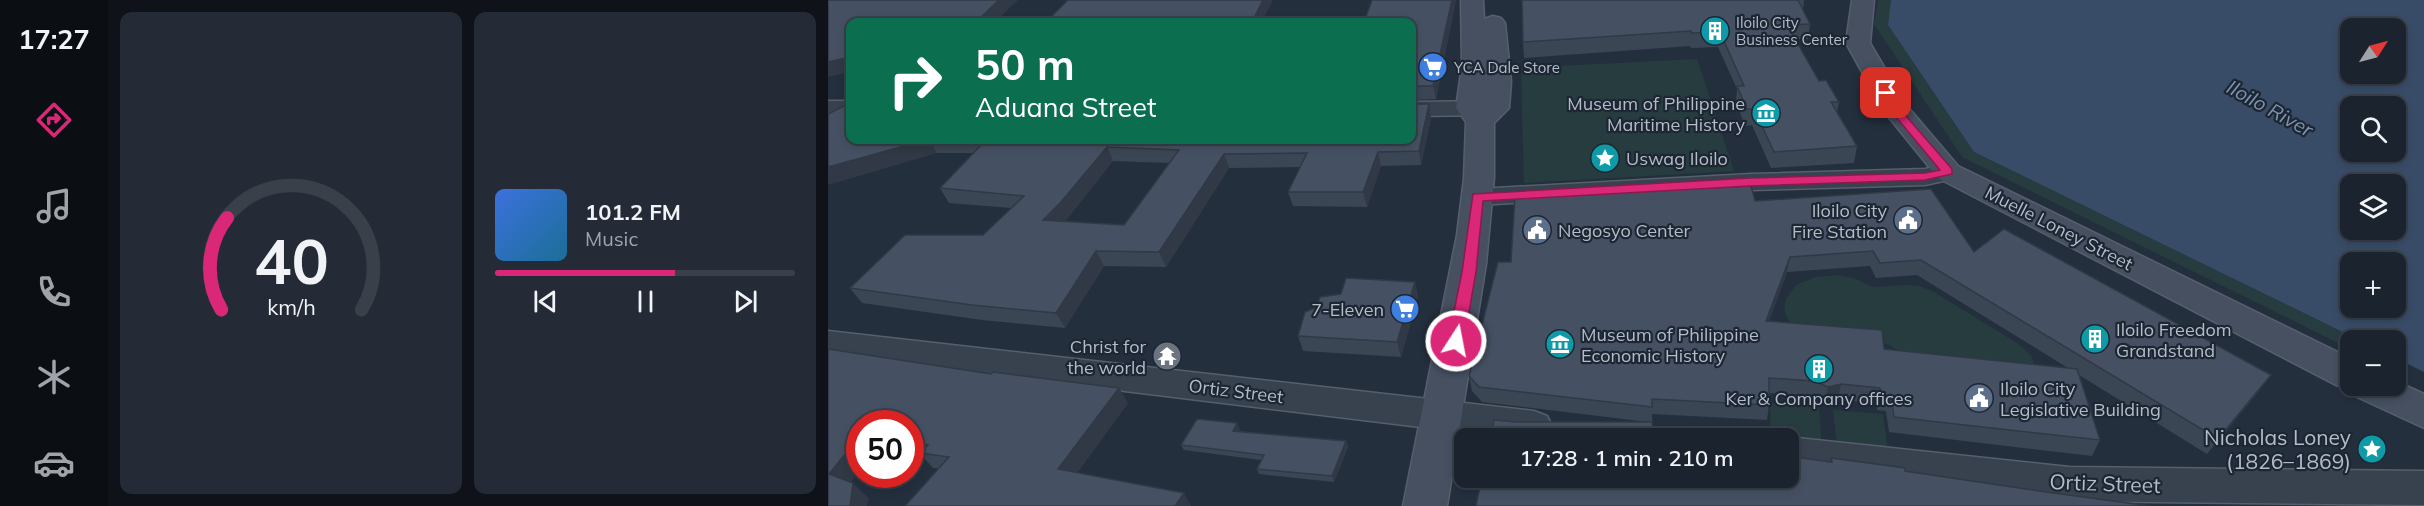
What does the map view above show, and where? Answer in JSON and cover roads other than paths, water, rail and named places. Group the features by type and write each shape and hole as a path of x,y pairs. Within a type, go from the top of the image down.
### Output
{"main road":[{"path":"1425,506 1440,441 1469,272 1477,197 1482,112 1474,66 1472,0"},
{"path":"1482,112 1498,82 1491,0"},
{"name":"Muelle Loney Street","path":"1863,0 1858,43 1896,110 1948,172 2340,370"},
{"path":"2391,396 2424,412"}],"street":[{"path":"828,108 846,108"},
{"path":"1416,109 1482,112"},
{"path":"1477,197 1750,182 1925,177 1948,172"},
{"name":"Ortiz Street","path":"828,343 1554,428"},
{"name":"Ortiz Street","path":"1799,455 2072,495 2424,488"}],"water":[{"name":"Iloilo River","path":"1891,0 2424,0 2424,372 2406,363 2406,330 2340,331 1974,152 1888,25"}],"place":[{"name":"Iloilo City Business Center","path":"1715,31"},
{"name":"YCA Dale Store","path":"1433,67"},
{"name":"Museum of Philippine Maritime History","path":"1766,113"},
{"name":"Uswag Iloilo","path":"1605,158"},
{"name":"Iloilo City Fire Station","path":"1908,220"},
{"name":"Negosyo Center","path":"1537,230"},
{"name":"7-Eleven","path":"1405,309"},
{"name":"Iloilo Freedom Grandstand","path":"2095,339"},
{"name":"Museum of Philippine Economic History","path":"1560,344"},
{"name":"Christ for the world","path":"1167,356"},
{"name":"Ker & Company offices","path":"1819,369"},
{"name":"Iloilo City Legislative Building","path":"1979,398"},
{"name":"Nicholas Loney (1826–1869)","path":"2372,449"}]}
